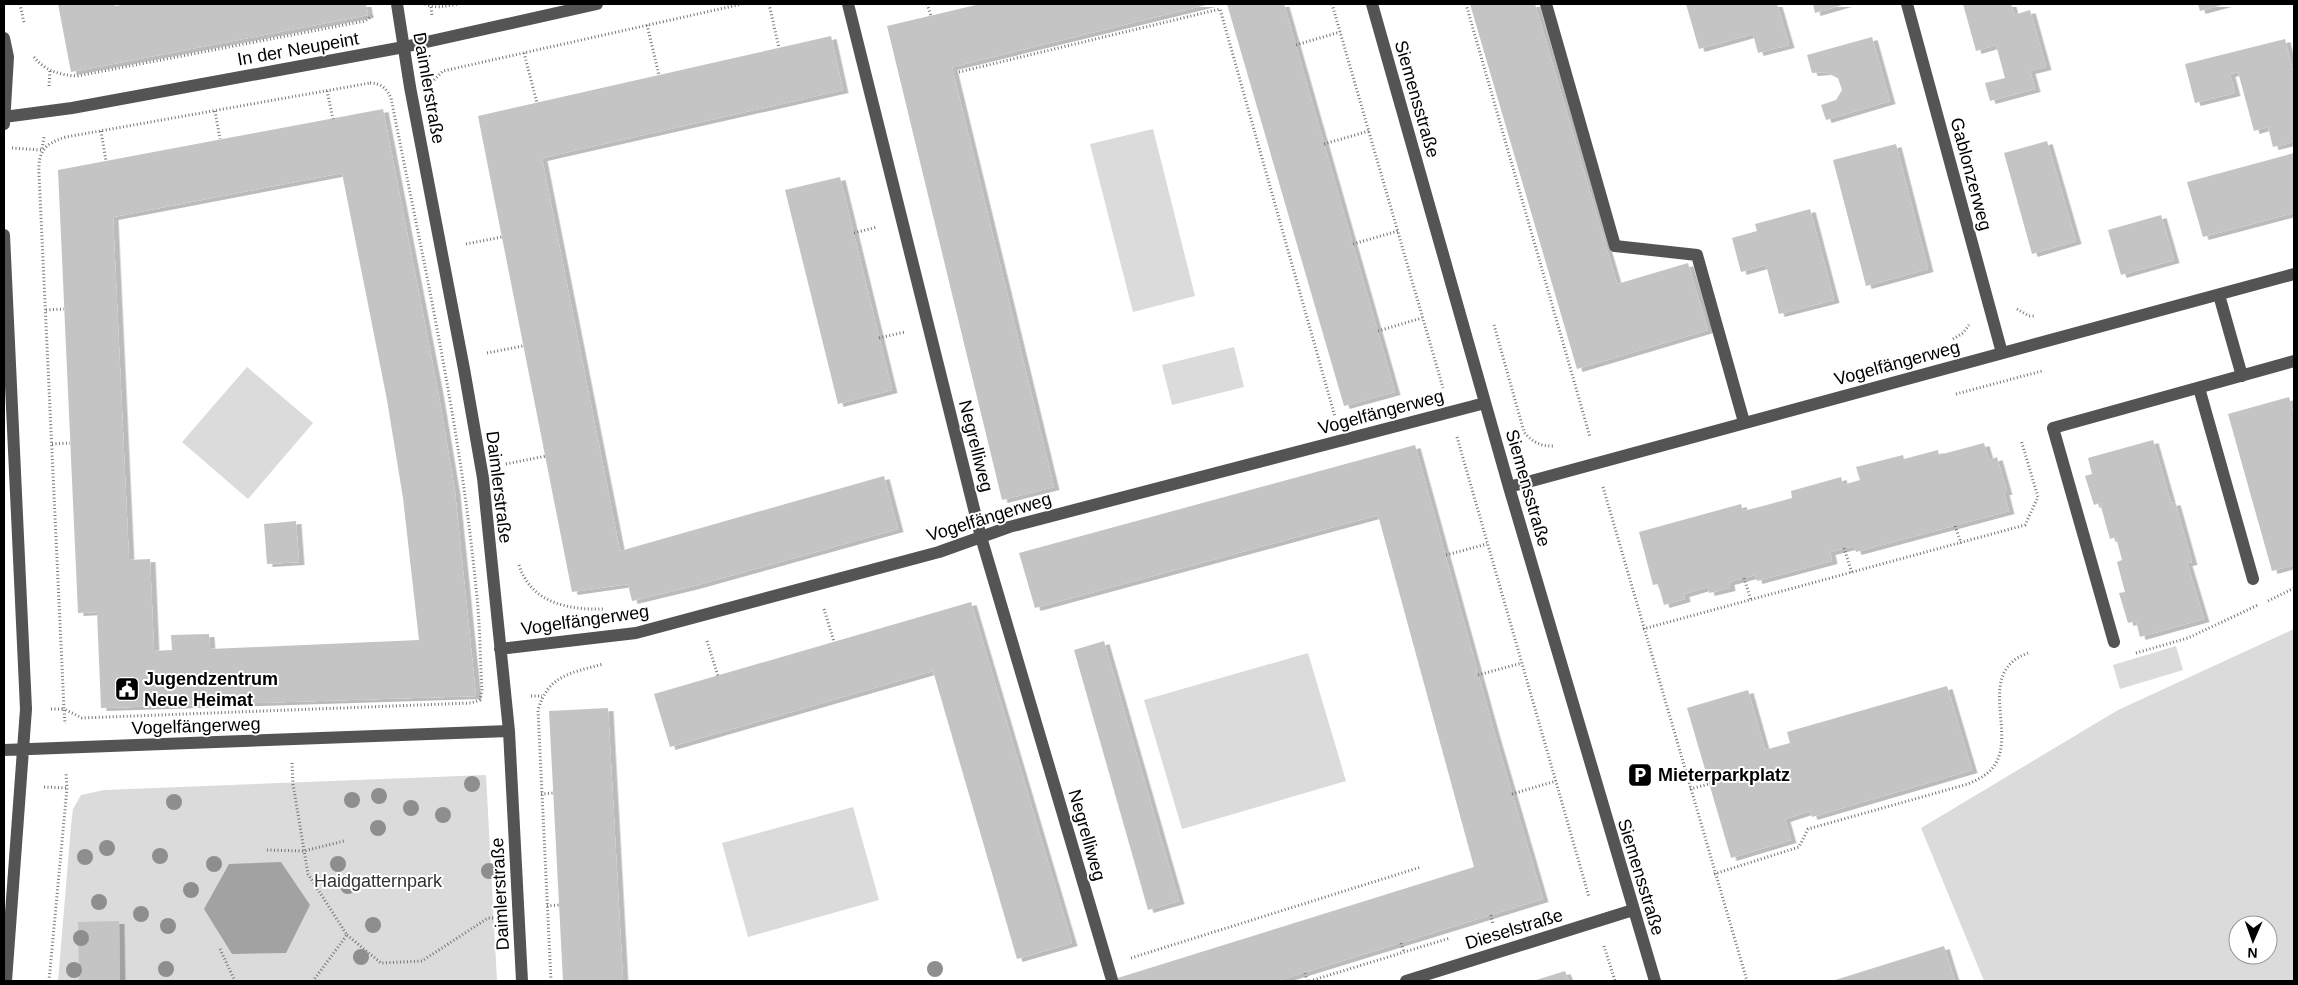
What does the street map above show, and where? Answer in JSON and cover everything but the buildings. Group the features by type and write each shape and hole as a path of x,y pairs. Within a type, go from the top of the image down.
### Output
{"street":[{"name":"Daimlerstraße","path":"398,4 404,47 483,478 509,731 522,981"},
{"name":"In der Neupeint","path":"4,117 72,108 404,47 597,4"},
{"name":"Negrelliweg","path":"848,4 981,537 1112,980"},
{"name":"Siemensstraße","path":"1372,4 1509,487 1632,910 1655,981"},
{"path":"1546,4 1615,246 1698,254 1744,422"},
{"name":"Gablonzerweg","path":"1908,4 2002,353"},
{"path":"4,38 8,58 4,124"},
{"path":"4,235 26,709 6,981"},
{"name":"Vogelfängerweg","path":"1509,487 2294,274"},
{"path":"2219,295 2242,376"},
{"path":"2114,642 2053,428 2294,361"},
{"path":"2199,388 2253,579"},
{"name":"Vogelfängerweg","path":"500,649 636,633 939,552 1009,527 1486,403"},
{"name":"Vogelfängerweg","path":"4,750 509,731"},
{"name":"Dieselstraße","path":"1406,981 1632,910"}],"path":[{"path":"20,4 26,33"},
{"path":"425,4 430,7 458,4"},
{"path":"432,89 433,81 443,71 742,4"},
{"path":"769,4 780,48"},
{"path":"927,4 930,16"},
{"path":"1332,4 1596,922 1615,981"},
{"path":"959,72 1220,9 1335,417"},
{"path":"30,52 39,64 50,70 64,75 77,76 365,21 375,11"},
{"path":"647,25 660,75"},
{"path":"1296,45 1340,32"},
{"path":"524,53 537,103"},
{"path":"49,981 67,788 39,162 42,150 52,141 101,131 377,83 387,90 391,98 448,388 464,489 476,588 482,690 480,700 471,703 103,719 82,718 64,709"},
{"path":"327,91 333,119"},
{"path":"215,111 220,139"},
{"path":"101,131 106,160"},
{"path":"1324,144 1369,131"},
{"path":"854,234 884,226"},
{"path":"1353,244 1398,231"},
{"path":"466,253 464,244 502,237"},
{"path":"2012,304 2019,311 2029,316 2040,316"},
{"path":"46,310 64,309"},
{"path":"1378,331 1422,318"},
{"path":"1494,325 1524,432 1529,438 1542,445 1560,445"},
{"path":"879,338 910,331"},
{"path":"484,344 488,363"},
{"path":"486,353 523,346"},
{"path":"1434,390 1443,388"},
{"path":"1325,420 1344,415"},
{"path":"1453,437 1458,440"},
{"path":"1582,440 1590,437"},
{"path":"1643,629 2025,525 2038,498 2021,440"},
{"path":"52,444 70,443"},
{"path":"505,455 507,470"},
{"path":"506,464 546,456"},
{"path":"1603,489 1714,874 1747,981"},
{"path":"1955,526 1961,543"},
{"path":"1446,556 1487,544"},
{"path":"1844,548 1852,573"},
{"path":"519,563 524,580 537,593 554,603 579,610 606,609"},
{"path":"1744,578 1751,600"},
{"path":"2114,642 2118,658 2188,638 2294,588"},
{"path":"823,604 834,642"},
{"path":"706,636 718,676"},
{"path":"1714,874 1799,848 1808,829 1968,784 1985,775 1996,762 2000,745 2000,684 2007,666 2016,657 2028,653"},
{"path":"1478,675 1522,662"},
{"path":"551,981 538,710 542,696 551,684 567,674 604,664"},
{"path":"291,740 293,784 308,874 347,936 381,963 422,961 488,918 519,916"},
{"path":"1512,794 1556,781"},
{"path":"1690,789 1709,784"},
{"path":"541,794 553,793"},
{"path":"267,850 304,851 344,840"},
{"path":"1130,966 1128,958 1421,867"},
{"path":"547,906 559,905"},
{"path":"1491,915 1493,925"},
{"path":"313,981 347,936"},
{"path":"1401,943 1404,952"},
{"path":"220,949 235,981"},
{"path":"1305,972 1307,981"},
{"path":"317,975 320,981"}],"green space":[{"path":"1153,129 1195,296 1133,312 1090,144"},
{"path":"1234,347 1244,387 1172,405 1162,365"},
{"path":"247,367 313,423 248,499 182,442"},
{"path":"2294,629 2294,981 1984,981 1921,828 2118,710"},
{"path":"2176,646 2183,670 2120,689 2113,665"},
{"path":"1308,653 1346,781 1182,829 1144,700"},
{"name":"Haidgatternpark","path":"486,775 497,981 58,981 73,809 81,795 104,790"},
{"path":"853,807 879,900 748,937 722,843"}],"shaded area":[{"path":"281,862 310,905 286,953 232,954 204,909 229,864"}],"place":[{"name":"Jugendzentrum Neue Heimat","path":"127,689"},
{"name":"Mieterparkplatz","path":"1640,775"}]}
